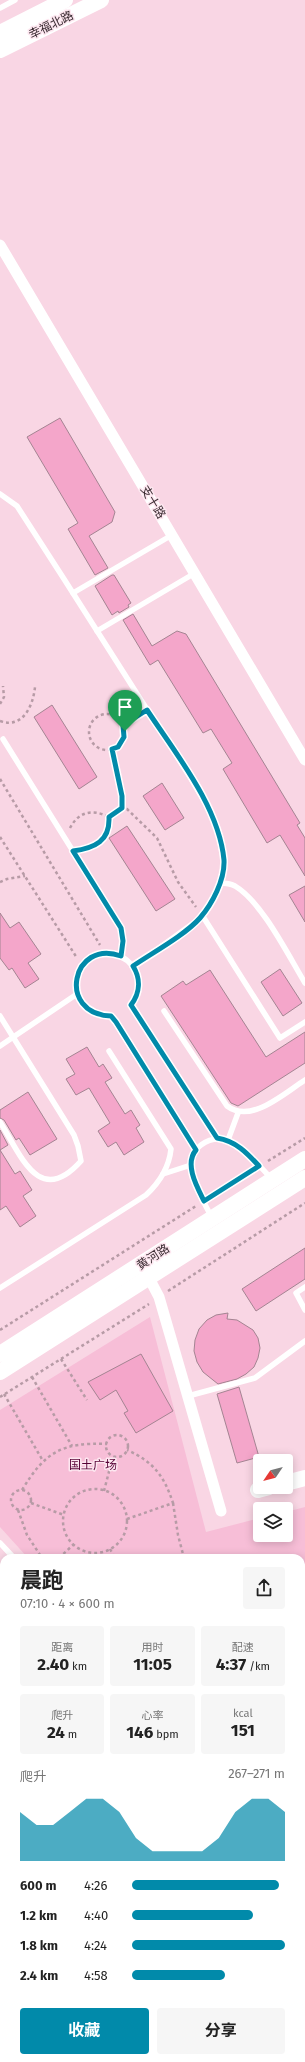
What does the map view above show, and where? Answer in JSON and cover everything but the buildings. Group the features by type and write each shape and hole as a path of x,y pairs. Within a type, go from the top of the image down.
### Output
{"main road":[{"name":"幸福北路","path":"0,33 65,0"},
{"name":"幸福北路","path":"0,50 101,0"},
{"name":"黄河路","path":"0,1354 305,1159"},
{"name":"黄河路","path":"0,1372 305,1178"},
{"path":"293,1481 305,1478"}],"street":[{"name":"支十路","path":"0,245 305,760"},
{"path":"149,1278 159,1297 222,1511"}],"lane":[{"path":"0,8 15,0"},
{"path":"0,494 17,506 213,816 224,862 220,883 202,916 184,931 133,966"},
{"path":"73,593 172,536"},
{"path":"97,631 195,573"},
{"path":"3,739 121,928 123,941 121,956"},
{"path":"220,883 233,885 245,894 262,914 305,982"},
{"path":"202,916 280,1038 305,1022"},
{"path":"196,1150 111,1016 102,1016 87,1009 77,994 77,977 82,966 94,956 106,954 121,956 133,966 138,978 139,986 137,994 131,1005 217,1138"},
{"path":"0,1046 77,994"},
{"path":"164,1011 227,1106 238,1113 255,1112 305,1080"},
{"path":"0,1016 74,1135 81,1161 64,1176 53,1181 43,1180 34,1174 26,1164 0,1122"},
{"path":"0,1288 146,1195 158,1184 164,1174 170,1160 171,1149 109,1051"},
{"path":"228,1140 238,1113"},
{"path":"212,1219 192,1174 191,1165 196,1150 208,1140 217,1138 228,1140 244,1149 272,1180"},
{"path":"164,1174 191,1165"},
{"path":"305,1287 296,1293 305,1310"},
{"path":"188,1396 255,1378 305,1341"},
{"path":"0,1543 10,1554"}],"path":[{"path":"0,704 4,697 3,686"},
{"path":"0,720 13,723 23,717 31,705 34,687"},
{"path":"123,725 147,710"},
{"path":"104,714 116,716 123,725 124,737 118,747 112,749 106,750 96,746 90,736 91,725 94,720 104,714"},
{"path":"112,749 122,796 122,808"},
{"path":"0,779 106,954"},
{"path":"109,817 122,808"},
{"path":"122,808 127,809 134,815 156,838 178,882 202,916"},
{"path":"65,838 77,817 85,812 96,812 109,817"},
{"path":"73,851 92,847 104,839 109,827 109,817"},
{"path":"0,837 82,966"},
{"path":"0,882 7,879 25,876"},
{"path":"0,1330 305,1138"},
{"path":"60,1359 87,1400"},
{"path":"32,1377 72,1446"},
{"path":"4,1394 43,1461"},
{"path":"119,1435 128,1442 127,1450 122,1456 112,1456 107,1450 107,1444 112,1437 119,1435"},
{"path":"39,1554 27,1535 18,1510 12,1505 11,1498 15,1492 22,1490 32,1472 43,1461 58,1450 72,1446 107,1444"},
{"path":"127,1450 142,1456 157,1470 165,1482 174,1503 178,1535 183,1554"},
{"path":"104,1491 112,1456"},
{"path":"18,1510 27,1509 31,1503 31,1496 22,1490"},
{"path":"88,1490 104,1491 118,1499 125,1508 127,1519 126,1530 121,1540 110,1549 102,1552 91,1553 80,1549 68,1537 64,1526 64,1515 68,1505 78,1494 88,1490"},
{"path":"31,1503 64,1515"},
{"path":"127,1519 174,1503"},
{"path":"63,1554 74,1544"},
{"path":"110,1549 113,1554"}],"green space":[{"name":"国土广场","path":"150,1317 206,1532 253,1520 253,1542 293,1542 293,1510 305,1507 305,1554 24,1554 0,1527 0,1410"}],"route":[{"path":"147,710 213,816 224,862 220,883 211,902 199,919 133,966 138,978 139,986 135,1000 131,1005 217,1138 228,1140 244,1149 259,1166 204,1201 192,1174 191,1165 196,1150 116,1022 111,1016 102,1016 87,1009 77,994 77,977 83,964 94,956 100,954 110,953 121,956 123,934 121,928 73,851 92,847 104,839 109,827 109,817 122,808 122,796 112,749 118,747 122,743 125,731 123,725 147,710"}]}
